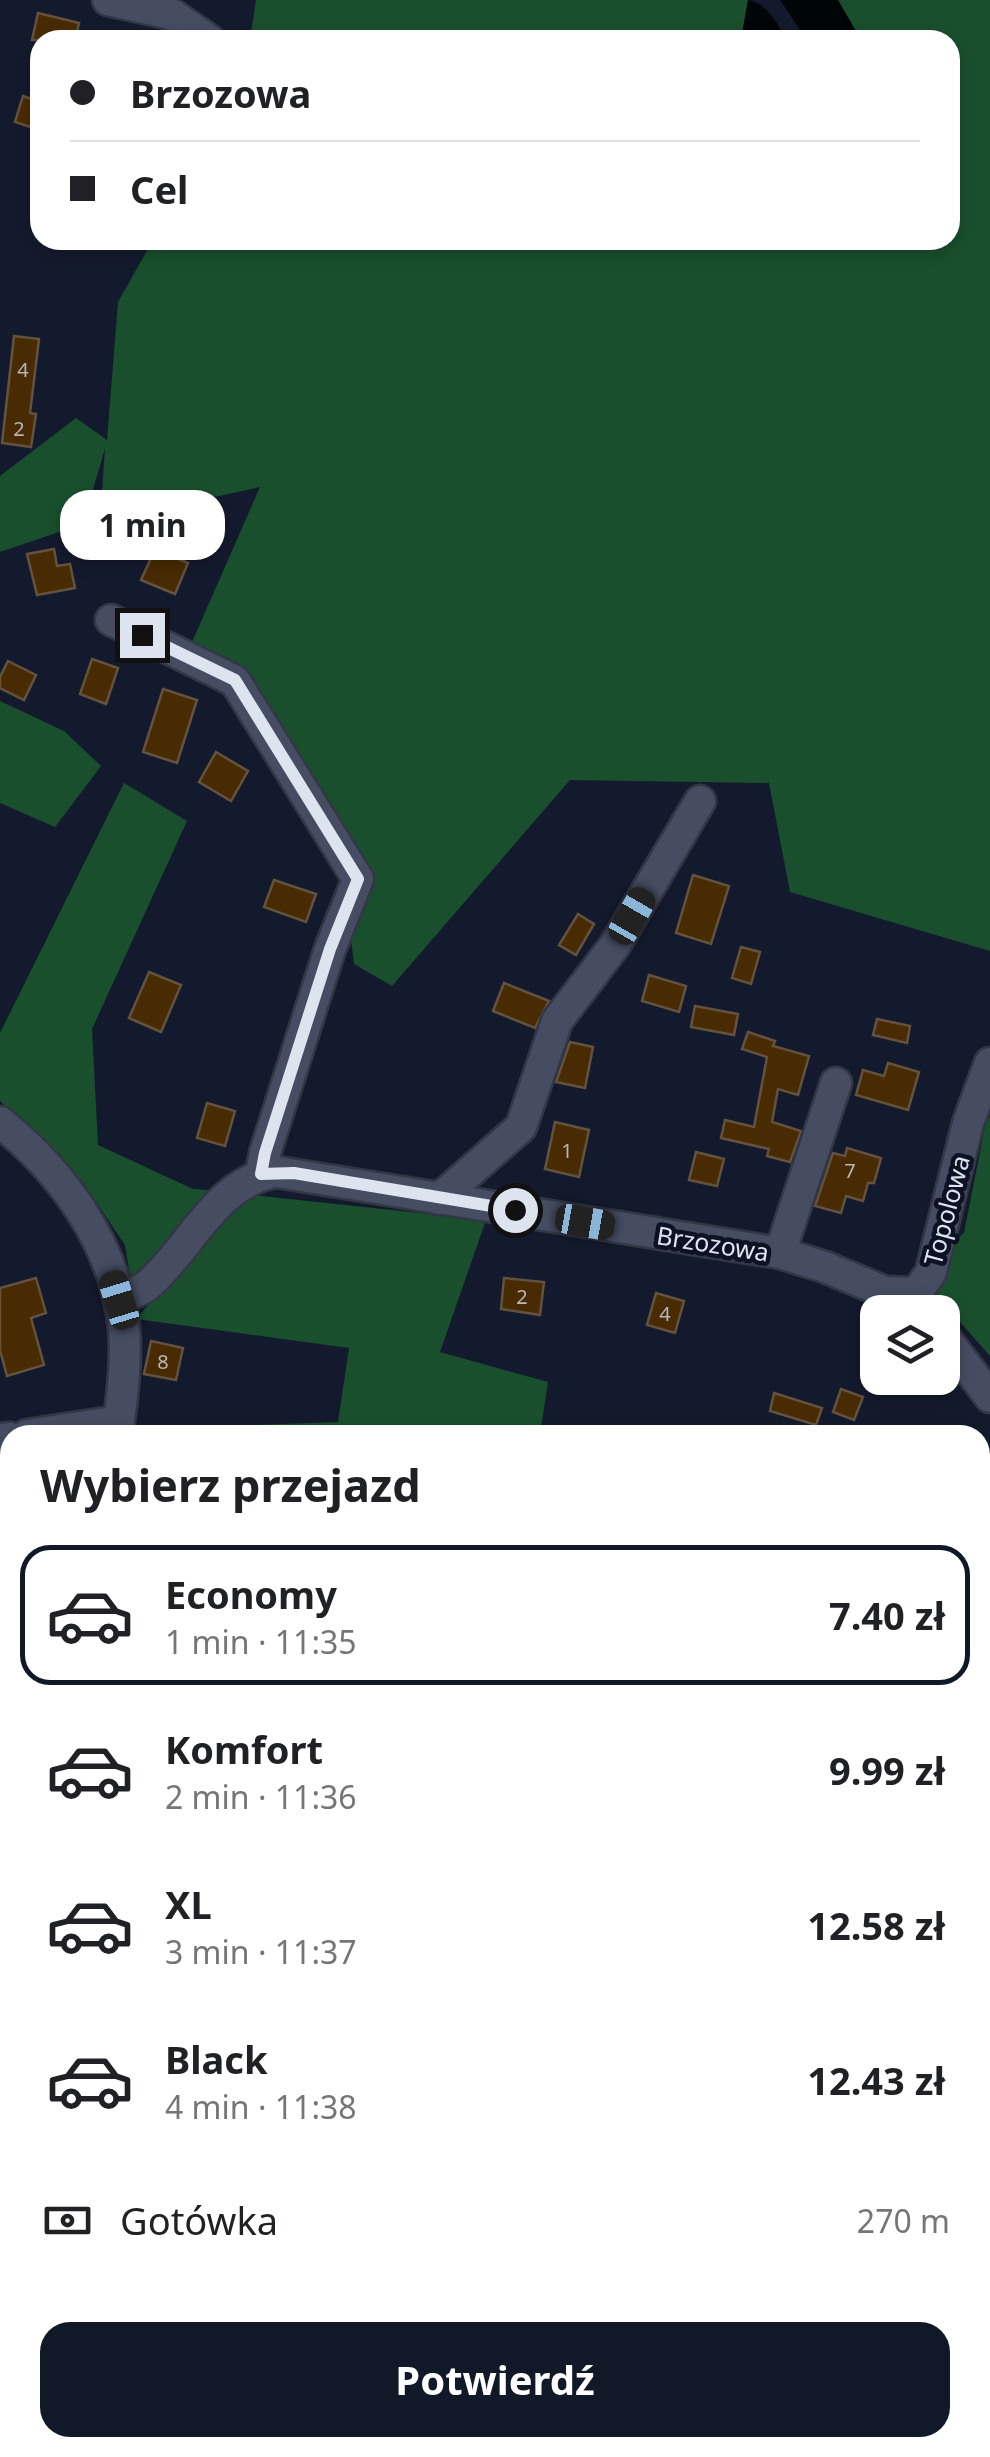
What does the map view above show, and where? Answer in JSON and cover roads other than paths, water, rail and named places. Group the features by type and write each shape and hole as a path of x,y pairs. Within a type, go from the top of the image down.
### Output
{"street":[{"path":"108,0 170,14 193,30"},
{"path":"111,620 235,680 358,879 330,949 261,1174 247,1180 218,1204 145,1288 119,1300"},
{"path":"439,1200 521,1127 557,1021 615,946 700,800"},
{"name":"Topolowa","path":"920,1295 931,1272 968,1123 990,1063"},
{"path":"780,1253 836,1083"},
{"path":"0,1122 47,1165 81,1207 119,1300 125,1344 118,1425"},
{"name":"Brzozowa","path":"261,1174 294,1173 439,1200 780,1253 825,1266 894,1295"},
{"path":"960,1358 990,1397"}]}
